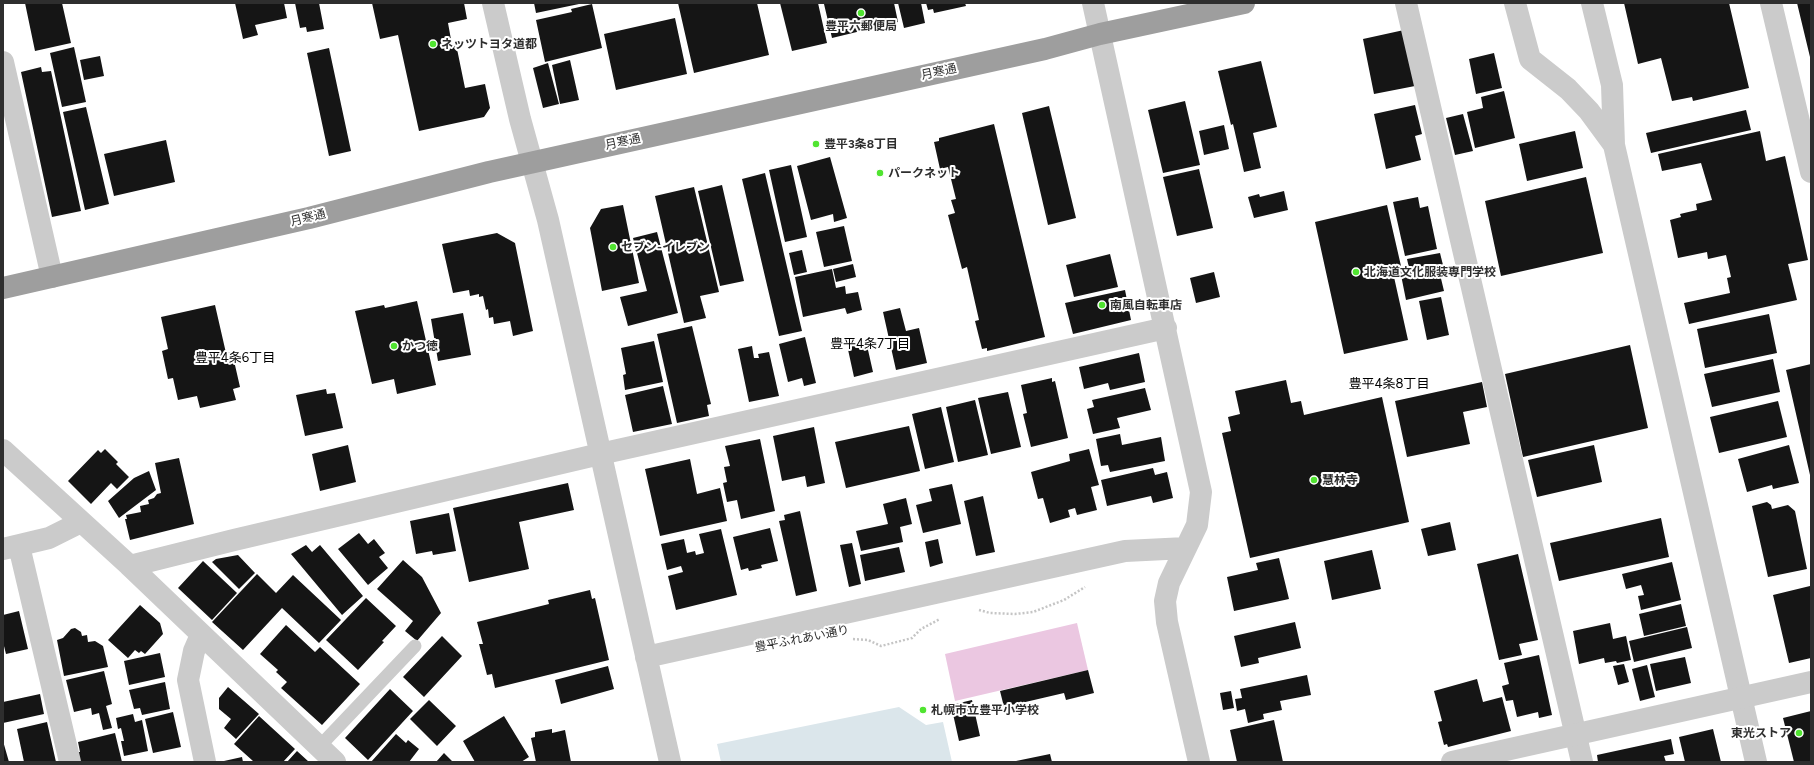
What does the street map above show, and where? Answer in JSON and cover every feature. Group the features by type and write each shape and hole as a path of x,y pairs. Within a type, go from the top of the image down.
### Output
{"highway":[{"name":"月寒通","path":"3,288 309,218 532,162 1045,49 1100,34 1244,3"}],"street":[{"path":"492,3 548,220 670,762"},
{"path":"1093,3 1201,492 1197,525 1169,583 1165,601 1167,622 1199,762"},
{"path":"1406,3 1582,762"},
{"path":"1515,3 1530,59 1568,89 1589,111 1614,145"},
{"path":"1592,3 1612,85 1614,145 1756,762"},
{"path":"1771,3 1811,172"},
{"path":"3,62 52,277"},
{"path":"130,566 600,454 1166,328"},
{"path":"3,450 130,566 335,762"},
{"path":"70,762 11,548 49,538 81,522"},
{"path":"646,657 1125,551 1186,548"},
{"path":"201,635 194,651 188,680 206,762"},
{"path":"1452,762 1811,682"}],"lane":[{"path":"319,747 415,646"}],"path":[{"path":"973,610 990,613 1015,614 1033,612 1064,600 1088,585"},
{"name":"豊平ふれあい通り","path":"852,639 859,638 868,640 881,646 912,638 921,629 942,618"}],"shaded area":[{"path":"1077,623 1088,670 955,701 945,654"},
{"path":"899,707 926,725 943,722 952,762 721,762 717,744"}],"building":[{"path":"25,3 62,3 71,43 35,51"},
{"path":"235,3 284,3 287,18 255,25 258,35 243,39"},
{"path":"295,3 319,3 324,29 307,32 306,27 300,28"},
{"path":"372,3 464,3 467,19 448,23 452,45 456,44 465,88 485,84 490,108 484,117 419,131 398,35 380,39"},
{"path":"534,3 579,3 579,4 536,13"},
{"path":"678,3 757,3 769,55 694,73"},
{"path":"780,3 818,3 827,43 792,51"},
{"name":"豊平六郵便局","path":"894,3 898,22 832,38 824,4"},
{"path":"898,3 921,3 925,23 904,28"},
{"path":"926,3 965,3 966,6 934,13 933,9 928,10"},
{"path":"1624,3 1729,3 1749,88 1693,101 1692,97 1672,101 1661,58 1638,64"},
{"path":"1797,3 1811,3 1811,57 1810,57"},
{"path":"592,4 602,48 545,62 536,20 572,12 571,9"},
{"path":"675,18 687,74 616,90 604,34"},
{"path":"1404,30 1415,86 1374,94 1363,39"},
{"path":"74,47 86,102 62,107 50,53"},
{"path":"329,48 351,151 329,156 307,53"},
{"path":"1494,53 1502,88 1476,94 1469,59"},
{"path":"100,56 104,76 84,80 80,60"},
{"path":"570,60 579,100 560,104 552,65"},
{"path":"1261,61 1277,127 1253,133 1261,168 1244,172 1233,124 1231,125 1218,71"},
{"path":"548,63 559,104 543,108 533,68"},
{"path":"41,67 42,72 51,71 81,211 52,217 21,72"},
{"path":"1504,91 1515,138 1475,148 1467,112 1483,108 1481,97"},
{"path":"1185,101 1200,165 1163,173 1148,110"},
{"path":"1415,105 1422,134 1415,136 1421,160 1386,169 1374,114"},
{"path":"1049,106 1076,218 1048,225 1022,113"},
{"path":"86,107 109,204 85,210 63,112"},
{"path":"1746,110 1751,130 1651,153 1646,133"},
{"path":"1463,114 1473,151 1455,155 1446,118"},
{"path":"994,124 1045,337 987,351 987,348 982,349 975,321 979,320 967,267 962,269 948,215 955,213 951,200 956,199 948,167 940,169 934,142 939,141 939,138"},
{"path":"1224,125 1229,149 1204,155 1199,131"},
{"path":"1575,131 1583,168 1527,181 1519,144"},
{"path":"1760,131 1766,161 1785,156 1808,260 1788,264 1797,300 1689,324 1684,303 1730,293 1727,278 1731,277 1726,255 1708,259 1707,252 1678,258 1670,220 1681,217 1680,214 1697,210 1696,204 1712,200 1701,163 1662,171 1658,154"},
{"path":"166,140 175,182 114,196 104,154"},
{"path":"830,157 847,218 834,222 833,214 811,220 797,166"},
{"path":"791,165 807,237 785,242 769,170"},
{"path":"1199,169 1213,228 1177,236 1163,177"},
{"path":"765,173 802,331 779,336 742,179"},
{"path":"1586,177 1603,253 1501,276 1485,201"},
{"path":"722,185 744,281 720,286 698,191"},
{"path":"694,187 719,292 700,296 706,318 684,323 655,196"},
{"path":"1284,191 1288,210 1254,218 1248,197 1259,194 1260,197"},
{"path":"1418,197 1420,208 1428,206 1437,249 1405,256 1393,202"},
{"path":"623,205 639,283 602,291 590,228 601,209"},
{"path":"1387,205 1401,266 1392,268 1408,340 1344,354 1315,222"},
{"path":"844,226 852,261 824,267 816,232"},
{"path":"657,232 678,313 628,326 620,297 647,291 633,238"},
{"path":"497,233 515,243 533,331 513,336 510,321 494,324 493,317 489,318 488,309 486,310 483,296 479,297 479,294 470,296 469,290 453,293 442,244"},
{"path":"802,250 807,272 794,275 789,253"},
{"path":"1440,253 1443,265 1438,266 1444,291 1406,300 1400,270 1409,268 1407,259"},
{"path":"1110,254 1118,287 1074,297 1066,265"},
{"path":"853,264 856,277 836,282 833,269"},
{"path":"832,269 836,288 845,286 846,294 858,292 862,310 847,314 845,308 803,317 795,277"},
{"path":"1214,272 1220,297 1196,303 1190,278"},
{"path":"1125,290 1131,320 1073,334 1065,303"},
{"path":"1441,297 1449,335 1427,340 1419,301"},
{"path":"417,301 436,385 397,394 394,379 372,384 355,311 384,305 385,308"},
{"path":"215,305 226,353 232,352 240,387 233,389 236,400 200,408 197,396 178,400 173,378 168,379 162,351 168,349 161,317"},
{"path":"900,308 906,331 919,328 927,363 896,370 883,312"},
{"path":"463,313 471,355 438,361 431,319"},
{"path":"1769,314 1777,353 1705,368 1697,329"},
{"path":"692,326 711,404 707,405 709,416 677,423 657,334"},
{"path":"805,337 816,383 804,386 802,378 788,382 779,344"},
{"path":"654,341 663,382 625,390 623,375 626,374 621,348"},
{"path":"866,341 873,372 854,377 847,345"},
{"path":"1630,345 1648,428 1523,457 1505,374"},
{"path":"752,346 754,358 759,358 758,354 769,352 779,396 749,402 738,349"},
{"path":"1139,353 1145,382 1110,390 1108,383 1084,389 1079,367"},
{"path":"1773,359 1780,392 1712,407 1704,374"},
{"path":"1811,364 1811,475 1810,475 1786,370"},
{"path":"1052,378 1052,382 1055,381 1068,438 1031,447 1023,414 1027,413 1021,385"},
{"path":"1286,380 1291,403 1301,401 1304,415 1382,397 1409,522 1250,558 1222,433 1231,431 1228,417 1240,414 1235,391"},
{"path":"1482,382 1487,407 1463,412 1470,444 1407,457 1395,401"},
{"path":"663,386 672,424 633,432 625,395"},
{"path":"1145,388 1151,410 1117,418 1120,428 1093,434 1087,409 1094,407 1092,400"},
{"path":"326,389 327,394 335,393 343,428 305,436 296,395"},
{"path":"1008,392 1021,447 991,454 978,398"},
{"path":"975,400 988,455 958,462 946,407"},
{"path":"1778,401 1787,437 1719,453 1710,417"},
{"path":"941,407 954,462 925,469 912,414"},
{"path":"909,426 920,471 846,488 835,442"},
{"path":"814,427 825,483 807,487 805,476 782,481 773,436"},
{"path":"1120,434 1122,445 1161,437 1165,461 1110,472 1108,465 1101,466 1096,439"},
{"path":"760,439 775,511 741,519 737,500 727,502 723,483 727,482 724,467 730,466 725,446"},
{"path":"348,445 356,482 320,491 312,454"},
{"path":"1594,445 1602,482 1537,497 1528,460"},
{"path":"1789,445 1799,483 1773,489 1772,485 1747,492 1738,459"},
{"path":"105,449 118,462 116,464 129,477 117,489 111,483 91,504 68,481 98,450 101,453"},
{"path":"1089,449 1099,485 1091,487 1097,510 1077,515 1075,508 1068,510 1070,517 1050,523 1043,498 1038,499 1031,472 1070,461 1069,454"},
{"path":"179,458 194,524 130,540 125,519 127,519 126,515 141,512 140,506 149,504 148,500 161,493 155,463"},
{"path":"690,459 697,494 720,488 727,521 660,536 645,469"},
{"path":"1153,468 1155,475 1167,472 1173,498 1153,503 1151,496 1107,506 1101,480"},
{"path":"149,471 156,490 119,518 108,501 134,478"},
{"path":"568,483 574,510 519,522 529,569 469,582 453,508"},
{"path":"952,484 961,524 923,533 916,505 932,501 929,489"},
{"path":"983,496 995,552 976,556 964,501"},
{"path":"906,498 912,524 900,527 903,542 861,551 856,531 888,524 883,504"},
{"path":"1767,502 1771,505 1772,509 1788,505 1795,511 1807,569 1768,577 1752,506"},
{"path":"800,511 817,591 796,596 779,521 785,520 784,515"},
{"path":"449,513 456,551 433,555 432,551 416,554 410,521"},
{"path":"1661,518 1669,557 1559,581 1550,543"},
{"path":"1450,522 1456,550 1428,556 1421,529"},
{"path":"770,528 778,561 761,565 762,568 749,571 748,568 741,570 733,537"},
{"path":"721,529 737,595 676,610 668,576 683,572 681,566 667,570 661,544 684,539 687,553 695,551 696,555 704,553 699,534"},
{"path":"359,533 368,544 374,539 385,553 379,557 388,568 368,585 338,549"},
{"path":"938,539 943,563 930,567 925,542"},
{"path":"852,543 861,584 849,587 840,545"},
{"path":"306,545 312,552 320,545 363,596 342,615 291,554"},
{"path":"899,547 905,572 865,581 860,555"},
{"path":"1372,550 1381,589 1332,600 1324,561"},
{"path":"1518,554 1538,640 1519,644 1522,655 1499,660 1477,564"},
{"path":"238,555 255,573 239,589 212,562 216,559"},
{"path":"1279,558 1289,599 1234,611 1227,577 1258,570 1256,563"},
{"path":"403,560 422,577 441,613 417,641 405,631 413,621 377,589"},
{"path":"203,561 237,593 212,620 178,588"},
{"path":"1672,562 1681,600 1641,610 1638,596 1644,595 1641,585 1626,589 1622,574"},
{"path":"257,574 276,593 293,575 341,620 319,643 282,608 243,650 212,622"},
{"path":"1810,586 1811,658 1789,663 1773,595"},
{"path":"590,590 592,599 595,598 609,660 495,688 492,674 487,675 479,644 483,644 477,622 549,604 548,600"},
{"path":"366,598 396,626 382,641 384,642 358,670 326,640"},
{"path":"1681,604 1686,626 1644,636 1639,614"},
{"path":"140,605 160,623 163,634 145,654 141,651 139,653 135,650 128,658 108,640"},
{"path":"19,611 28,649 6,654 3,642 3,615"},
{"path":"1295,622 1301,648 1258,658 1259,663 1241,667 1234,636"},
{"path":"1610,623 1613,639 1626,636 1631,660 1617,663 1616,661 1605,663 1604,658 1579,664 1573,631"},
{"path":"286,625 315,652 320,647 360,684 322,725 281,688 287,682 276,672 278,670 260,654"},
{"path":"1687,627 1692,648 1634,662 1629,641"},
{"path":"75,628 81,632 82,636 87,635 88,642 95,641 103,646 108,667 64,676 57,640 63,638 71,629"},
{"path":"442,636 462,656 424,697 403,677"},
{"path":"160,653 165,677 129,685 124,661"},
{"path":"1539,655 1552,715 1539,718 1538,712 1517,717 1513,700 1506,701 1502,686 1509,684 1504,663"},
{"path":"1685,657 1691,683 1656,691 1650,664"},
{"path":"1624,664 1629,682 1618,685 1613,666"},
{"path":"1647,665 1655,697 1640,701 1632,669"},
{"path":"608,666 614,689 561,704 555,680"},
{"path":"1088,670 1094,693 1066,700 1064,693 1004,707 1000,691"},
{"path":"104,671 112,704 106,706 112,728 103,730 99,713 92,715 91,708 74,712 66,680"},
{"path":"1307,675 1311,695 1280,701 1282,710 1263,714 1264,719 1248,723 1245,709 1237,711 1235,699 1242,698 1240,689"},
{"path":"1477,679 1483,702 1502,697 1511,731 1448,747 1447,744 1444,745 1438,722 1442,721 1434,691"},
{"path":"165,682 170,709 142,715 140,708 134,709 129,690"},
{"path":"228,687 259,714 236,739 224,728 231,719 219,709 219,698"},
{"path":"390,689 413,711 368,760 345,738"},
{"path":"1231,691 1234,708 1223,710 1220,693"},
{"path":"40,694 44,714 3,723 3,702"},
{"path":"429,700 456,726 437,746 410,719"},
{"path":"972,700 980,736 959,741 951,705"},
{"name":"東光ストア","path":"1811,711 1811,762 1794,762 1783,718"},
{"path":"173,712 181,747 153,753 145,719"},
{"path":"133,714 135,722 142,720 148,751 124,756 121,741 124,741 121,728 118,729 116,718"},
{"path":"259,716 295,749 283,762 252,762 253,761 234,744"},
{"path":"504,716 529,757 521,762 475,762 463,741"},
{"path":"1274,720 1283,762 1237,762 1230,730"},
{"path":"47,722 56,762 24,762 17,729"},
{"path":"552,729 552,733 565,730 571,762 536,762 531,738 535,737 535,732"},
{"path":"1713,729 1721,762 1685,762 1679,737"},
{"path":"115,733 122,762 80,762 78,742"},
{"path":"396,734 406,743 408,740 419,749 409,762 371,762"},
{"path":"1671,739 1674,754 1664,756 1666,762 1598,762 1597,755"},
{"path":"3,741 9,762 3,762"},
{"path":"297,751 309,762 287,762"},
{"path":"444,753 453,762 436,762"},
{"path":"1050,754 1052,762 1016,762 1016,761"},
{"path":"242,757 243,762 224,762 224,761"}],"place":[{"name":"豊平六郵便局","path":"861,13"},
{"name":"ネッツトヨタ道都","path":"433,44"},
{"name":"豊平3条8丁目","path":"816,144"},
{"name":"パークネット","path":"880,173"},
{"name":"セブン-イレブン","path":"613,247"},
{"name":"北海道文化服装専門学校","path":"1356,272"},
{"name":"南風自転車店","path":"1102,305"},
{"name":"かつ徳","path":"394,346"},
{"name":"慧林寺","path":"1314,480"},
{"name":"札幌市立豊平小学校","path":"923,710"},
{"name":"東光ストア","path":"1799,733"}],"district":[{"name":"豊平4条7丁目","path":"870,344"},
{"name":"豊平4条6丁目","path":"235,358"},
{"name":"豊平4条8丁目","path":"1389,384"}]}
